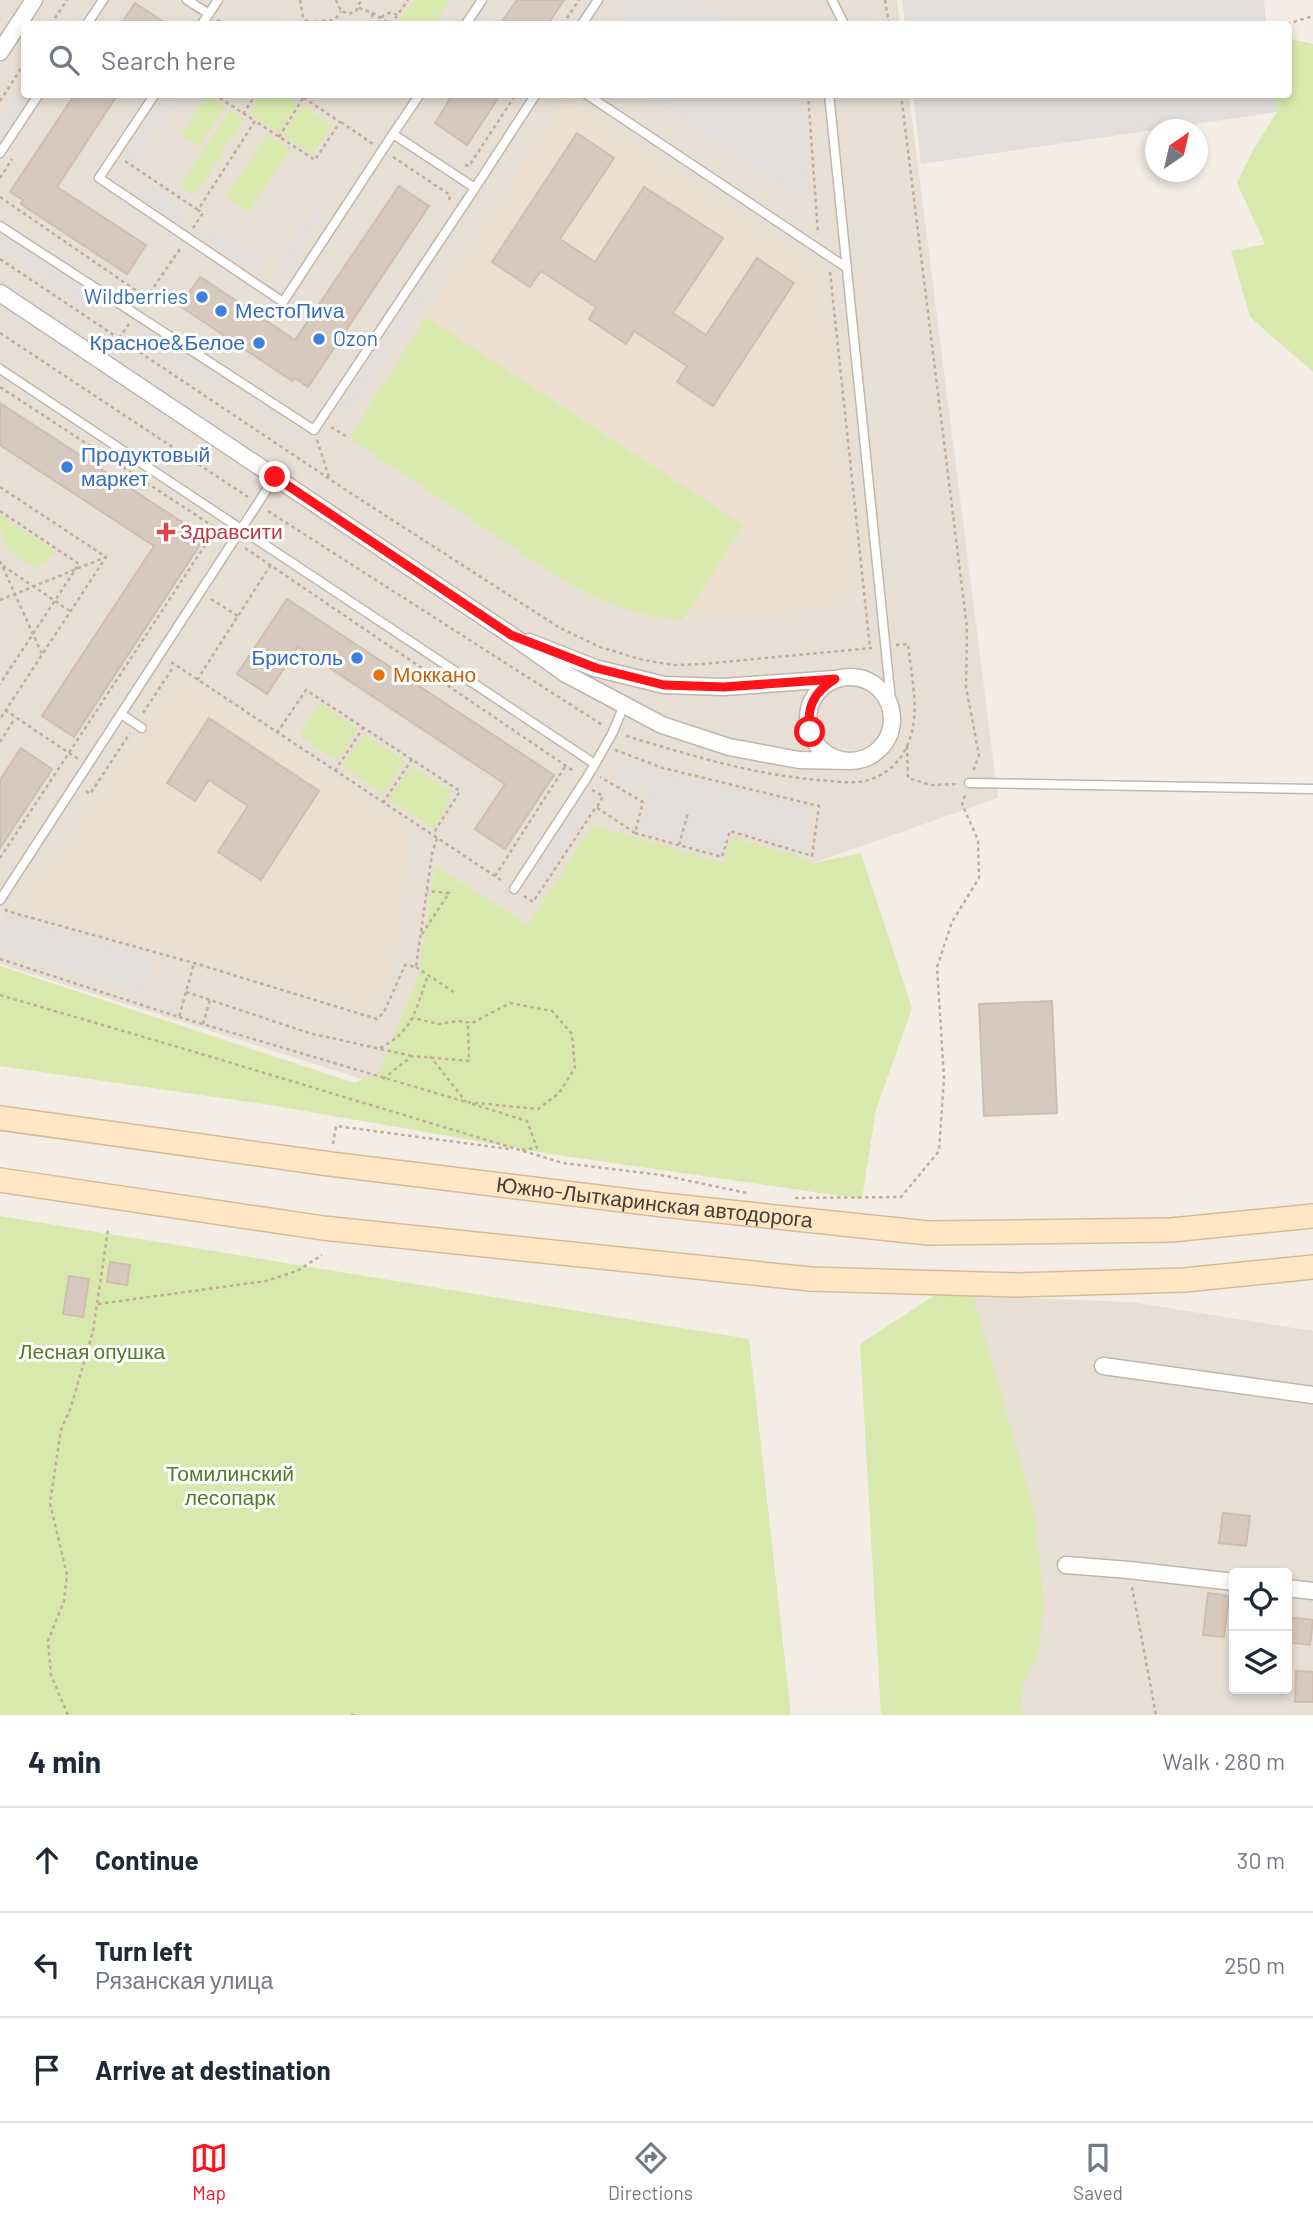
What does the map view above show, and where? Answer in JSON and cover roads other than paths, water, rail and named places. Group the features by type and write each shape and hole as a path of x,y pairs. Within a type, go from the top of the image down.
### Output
{"main road":[{"name":"Южно-Лыткаринская автодорога","path":"0,1118 330,1164 663,1205 928,1233 1171,1230 1313,1216"},
{"path":"0,1180 323,1228 810,1279 1017,1285 1184,1280 1313,1267"}],"street":[{"path":"1,46 34,0"},
{"path":"0,293 566,674 662,725 729,747 800,760 852,761 866,759 879,751 888,739 892,725 892,710 887,697 877,686 864,679 849,677 724,687 664,685 596,668 511,635"},
{"path":"835,679 814,696 809,708 810,732 824,752 837,759 852,761"},
{"path":"1103,1366 1313,1395"},
{"path":"1066,1565 1229,1581"},
{"path":"1292,1589 1313,1591"}],"lane":[{"path":"89,21 103,0"},
{"path":"187,0 209,14"},
{"path":"204,21 218,0"},
{"path":"468,21 482,0"},
{"path":"584,21 598,0"},
{"path":"832,0 842,21"},
{"path":"0,153 37,98"},
{"path":"152,98 99,178 283,302 417,98"},
{"path":"0,226 314,430 533,98"},
{"path":"592,98 847,268"},
{"path":"829,98 892,710"},
{"path":"393,134 475,188"},
{"path":"0,369 595,764"},
{"path":"0,901 275,477"},
{"path":"514,889 585,782 624,705"},
{"path":"121,714 139,726"},
{"path":"970,783 1313,789"}],"place":[{"name":"Wildberries","path":"202,297"},
{"name":"МестоПиvа","path":"221,311"},
{"name":"Ozon","path":"319,339"},
{"name":"Красное&Белое","path":"259,343"},
{"name":"Продуктовый маркет","path":"67,467"},
{"name":"Здравсити","path":"166,532"},
{"name":"Бристоль","path":"357,658"},
{"name":"Моккано","path":"379,675"}],"park label":[{"name":"Лесная опушка","path":"92,1352"},
{"name":"Томилинский лесопарк","path":"230,1486"}]}
